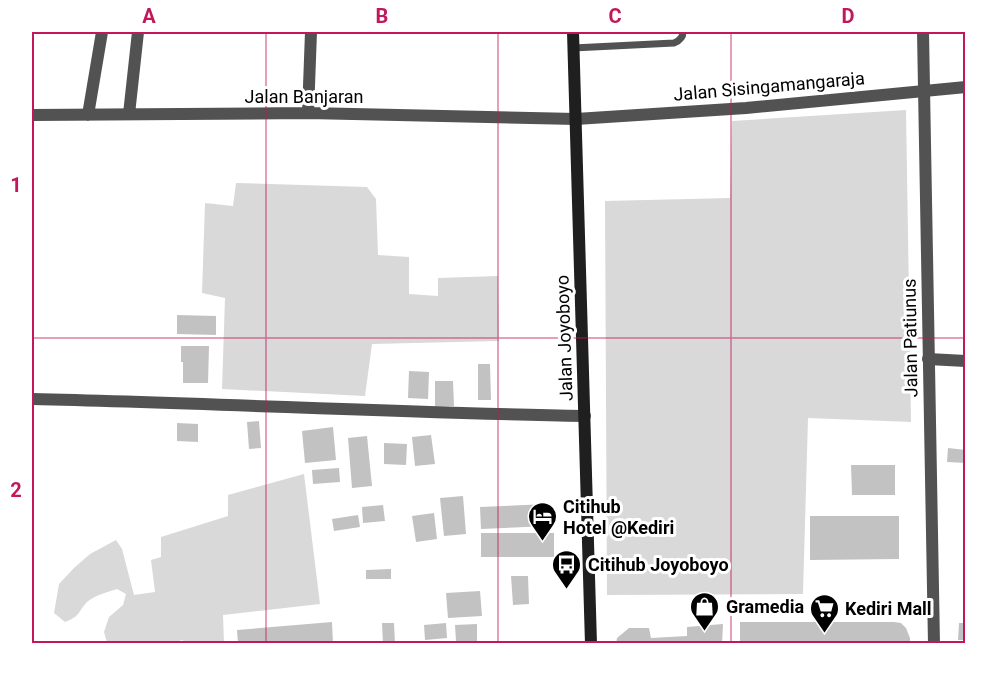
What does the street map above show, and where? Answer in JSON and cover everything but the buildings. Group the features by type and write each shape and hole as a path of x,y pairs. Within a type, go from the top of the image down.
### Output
{"main road":[{"name":"Jalan Joyoboyo","path":"573,32 591,644"}],"street":[{"path":"88,115 102,32"},
{"path":"129,114 138,32"},
{"path":"308,114 311,32"},
{"name":"Jalan Patiunus","path":"923,32 934,644"},
{"name":"Jalan Sisingamangaraja","path":"576,119 746,108 966,87"},
{"name":"Jalan Banjaran","path":"32,114 308,114 576,119"},
{"path":"928,360 966,361"},
{"path":"32,399 585,416"}],"lane":[{"path":"573,48 674,43 680,40 683,32"}],"shaded area":[{"path":"906,110 911,422 808,418 803,594 607,595 605,201 730,198 732,121"},
{"path":"236,183 367,187 376,199 378,255 409,257 409,294 438,296 438,278 498,276 499,341 372,344 365,396 222,389 225,298 202,293 205,203 233,206"},
{"path":"304,474 320,604 223,615 224,644 190,643 181,640 177,644 107,643 104,632 109,617 123,605 126,594 117,589 92,598 76,616 65,622 54,613 59,584 90,554 116,540 122,549 134,595 155,592 151,560 161,557 161,537 228,516 228,495"}],"place":[{"name":"Citihub Hotel @Kediri","path":"542,542"},
{"name":"Citihub Joyoboyo","path":"567,590"},
{"name":"Gramedia","path":"705,632"},
{"name":"Kediri Mall","path":"824,634"}]}
